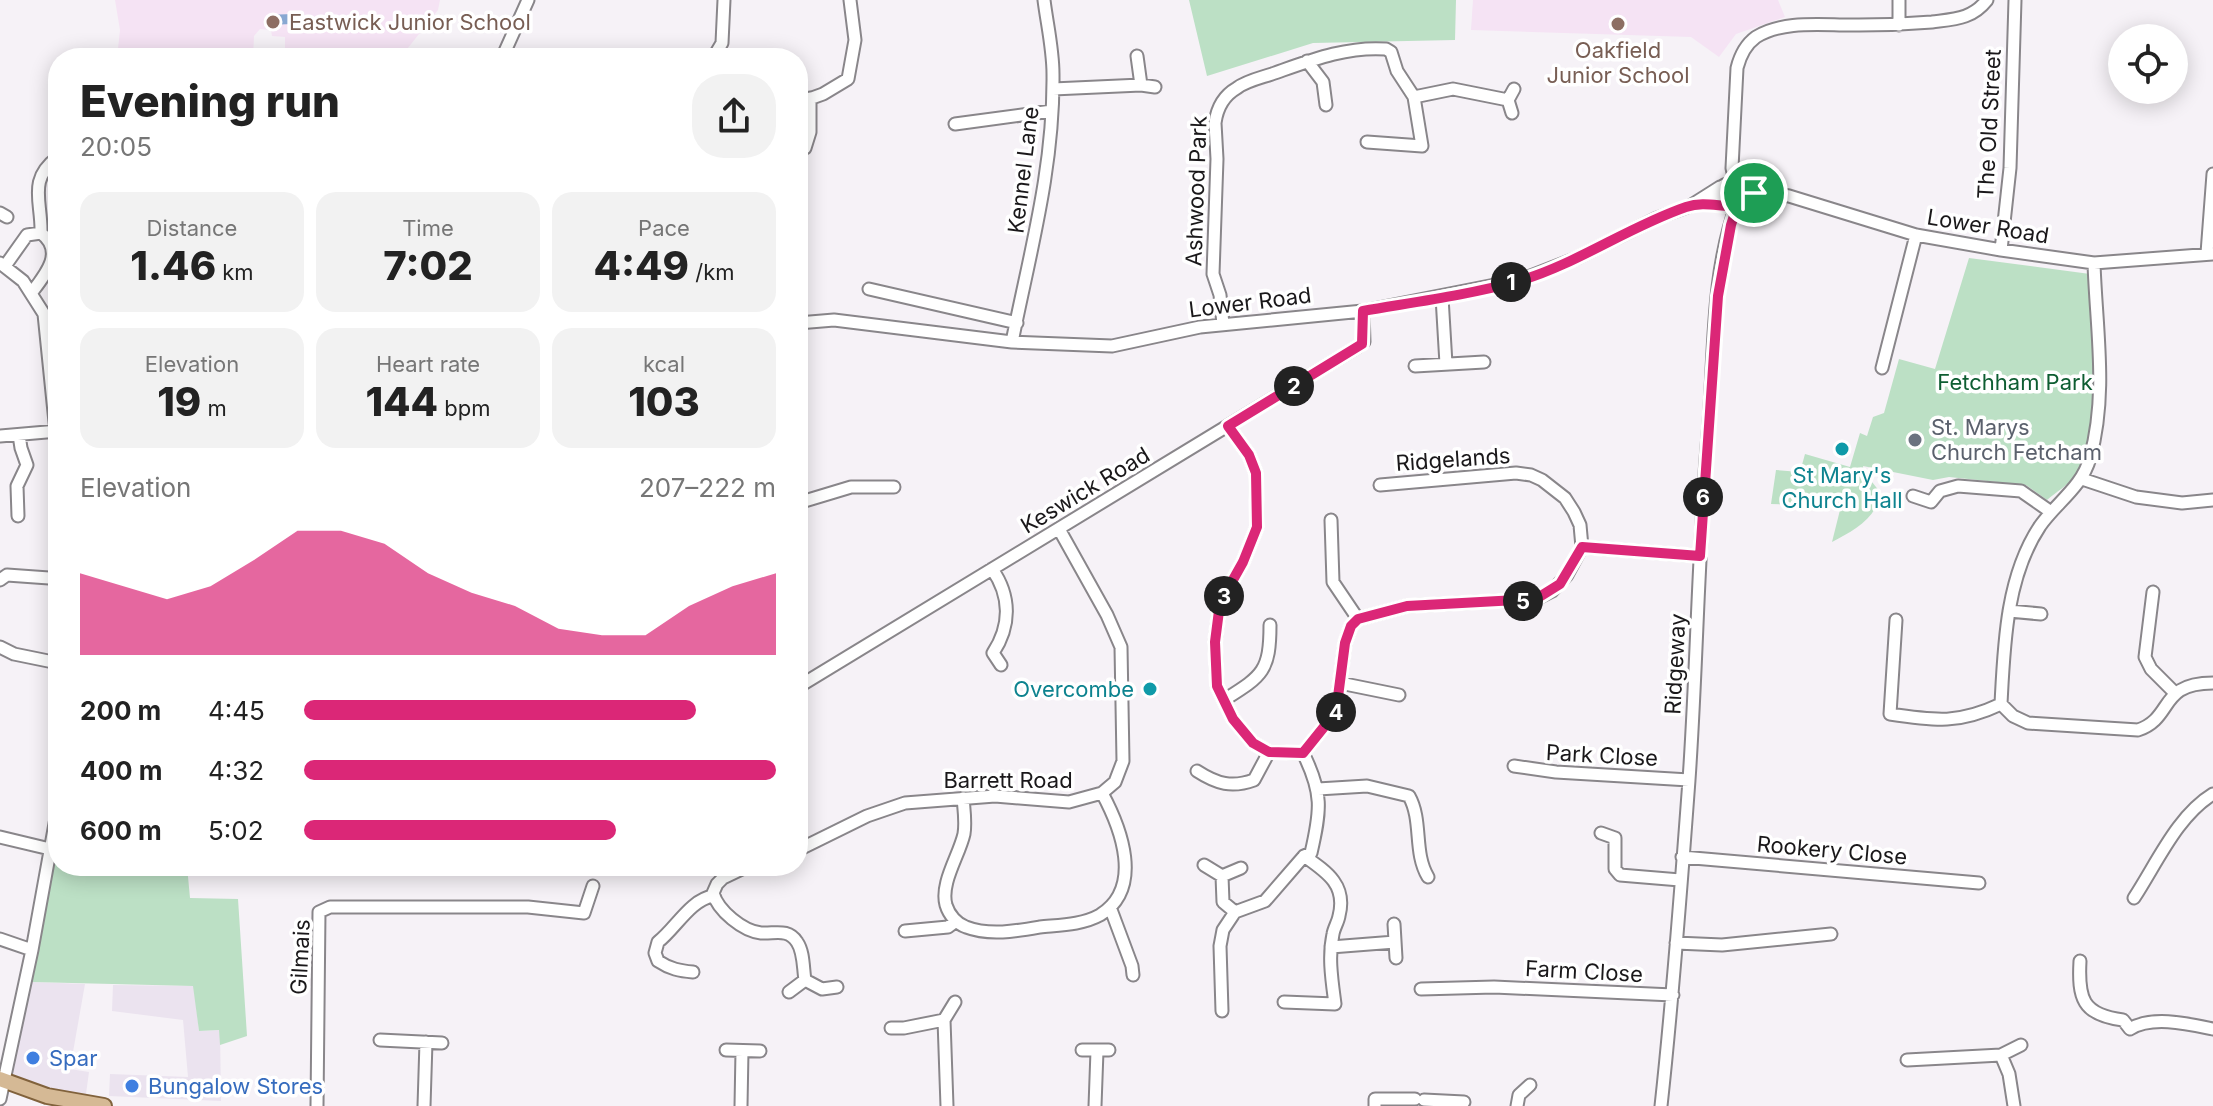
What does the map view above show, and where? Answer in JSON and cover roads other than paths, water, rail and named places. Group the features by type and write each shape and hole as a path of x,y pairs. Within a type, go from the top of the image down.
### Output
{"main road":[{"path":"1,1080 47,1096 104,1106"}],"street":[{"path":"506,48 528,0"},
{"path":"723,48 724,0"},
{"path":"808,99 848,79 855,40 850,0"},
{"name":"Kennel Lane","path":"1012,342 1038,231 1052,111 1053,71 1044,0"},
{"path":"1899,0 1899,25"},
{"path":"1731,225 1717,194 1732,191 1737,68 1740,57 1753,39 1771,30 1791,26 1899,25 1960,20 1987,0"},
{"name":"The Old Street","path":"2001,250 2010,168 2015,0"},
{"path":"719,48 722,43"},
{"name":"Ashwood Park","path":"1223,324 1212,263 1217,110 1224,99 1238,87 1307,61 1351,50 1386,49 1391,52 1397,71 1414,97 1422,146 1367,142"},
{"path":"1137,56 1141,85"},
{"path":"1307,61 1323,82 1326,105"},
{"path":"1053,89 1155,87"},
{"path":"1414,97 1453,89 1511,95 1512,113"},
{"path":"955,124 1052,111"},
{"path":"41,233 38,184 48,165"},
{"path":"2210,253 2213,174"},
{"name":"Lower Road","path":"1690,206 1730,206 1732,191"},
{"name":"Lower Road","path":"808,322 861,323 1012,342 1112,346 1180,330 1223,324 1363,311 1520,280 1577,258 1657,218 1732,191 1762,191 1798,198 1850,217 1916,235 2094,263 2210,253"},
{"name":"Ridgeway","path":"1661,1106 1673,995 1689,780 1700,556 1718,296 1731,225 1732,191"},
{"path":"48,241 41,233 27,235 2,264 32,292 44,314 48,350"},
{"path":"1882,368 1916,235"},
{"path":"2094,263 2101,399 2090,458 2082,479 2039,528 2011,595 2001,704 2013,716 2028,723 2138,730 2149,727 2175,693 2187,685 2213,683"},
{"path":"32,292 48,271"},
{"path":"869,289 1017,323"},
{"path":"1442,297 1446,364"},
{"name":"Keswick Road","path":"808,681 1362,344 1363,311"},
{"path":"1415,366 1484,362"},
{"path":"1228,426 1256,473 1257,527 1243,562 1220,603 1215,642 1217,686 1246,736 1269,752 1303,753"},
{"path":"0,436 48,433"},
{"path":"18,516 17,486 27,465 19,435"},
{"name":"Ridgelands","path":"1380,485 1516,473 1531,475 1565,498 1580,525 1582,547"},
{"path":"2082,479 2136,497 2182,503 2213,500"},
{"path":"1913,496 1931,502 1940,491 1958,486 2021,491 2051,512"},
{"path":"808,500 851,487 894,487"},
{"path":"1331,520 1333,582 1358,619"},
{"name":"Barrett Road","path":"808,845 879,811 917,801 1009,796 1058,803 1102,793 1115,782 1122,770 1117,724 1121,647 1107,615 1059,529"},
{"path":"1303,753 1333,718 1345,643 1351,626 1358,619 1407,606 1536,599 1560,584 1582,547 1700,556"},
{"path":"992,569 1004,588 1006,615 994,660"},
{"path":"0,580 7,575 48,578"},
{"path":"2153,592 2145,657 2151,669 2175,693"},
{"path":"2009,611 2041,614"},
{"path":"1896,620 1890,714 1964,719 2001,704"},
{"path":"1224,700 1253,681 1268,660 1270,625"},
{"path":"0,647 14,654 48,661"},
{"path":"1340,683 1399,695"},
{"path":"1197,771 1211,780 1238,785 1254,780 1269,752"},
{"path":"1222,1011 1220,946 1223,930 1235,912 1265,901 1304,856 1311,853 1320,816 1318,789 1303,753"},
{"name":"Park Close","path":"1514,766 1556,772 1689,780"},
{"path":"1318,789 1367,786 1409,796 1415,806 1420,864 1428,877"},
{"path":"963,798 965,830 945,894 948,909 956,921 969,928 1011,931 1086,921 1110,907 1122,887 1124,855 1118,826 1102,793"},
{"path":"2134,898 2185,818 2213,794"},
{"path":"1601,833 1615,838 1615,869 1620,875 1680,880"},
{"path":"0,837 48,849"},
{"path":"1284,1002 1335,1004 1331,947 1340,913 1340,890 1335,880 1304,856"},
{"name":"Rookery Close","path":"1682,857 1979,883"},
{"path":"0,1099 1,1080 32,950 48,860"},
{"path":"1204,865 1222,876"},
{"path":"1222,876 1241,868"},
{"path":"713,896 717,884 731,876"},
{"path":"1222,876 1223,902 1235,912"},
{"name":"Gilmais","path":"317,1106 319,912 330,907 528,907 584,913 593,886"},
{"path":"713,896 724,912 751,930 760,933 785,932 799,944 805,980"},
{"path":"693,972 678,971 664,965 656,956 655,948 703,898 713,896"},
{"path":"1110,907 1133,975"},
{"path":"905,931 921,935 948,927 956,921"},
{"path":"1394,924 1396,958"},
{"path":"1676,943 1722,945 1831,934"},
{"path":"0,939 32,950"},
{"path":"1331,947 1395,942"},
{"path":"2080,961 2079,988 2086,1005 2106,1018 2123,1020 2130,1029 2140,1022 2213,1029"},
{"path":"805,980 834,991"},
{"path":"789,992 805,980"},
{"name":"Farm Close","path":"1421,989 1494,987 1673,995"},
{"path":"947,1106 944,1020 955,1002"},
{"path":"891,1028 944,1020"},
{"path":"380,1040 442,1043"},
{"path":"424,1106 426,1042"},
{"path":"1907,1060 2001,1055 2021,1045"},
{"path":"726,1050 760,1051"},
{"path":"1082,1050 1103,1051 1095,1106"},
{"path":"741,1106 742,1051"},
{"path":"2001,1055 2009,1074 2014,1106"},
{"path":"1517,1106 1519,1095 1530,1085"},
{"path":"1375,1106 1375,1099 1446,1104 1464,1102"}],"water":[{"path":"292,14 292,24 268,25 267,15"}],"place":[{"name":"Eastwick Junior School","path":"273,22"},
{"name":"Oakfield Junior School","path":"1618,24"},
{"name":"St. Marys Church Fetcham","path":"1915,440"},
{"name":"St Mary's Church Hall","path":"1842,449"},
{"name":"Overcombe","path":"1150,689"},
{"name":"Spar","path":"33,1058"},
{"name":"Bungalow Stores","path":"132,1086"}],"park label":[{"name":"Fetchham Park","path":"2015,382"}]}
